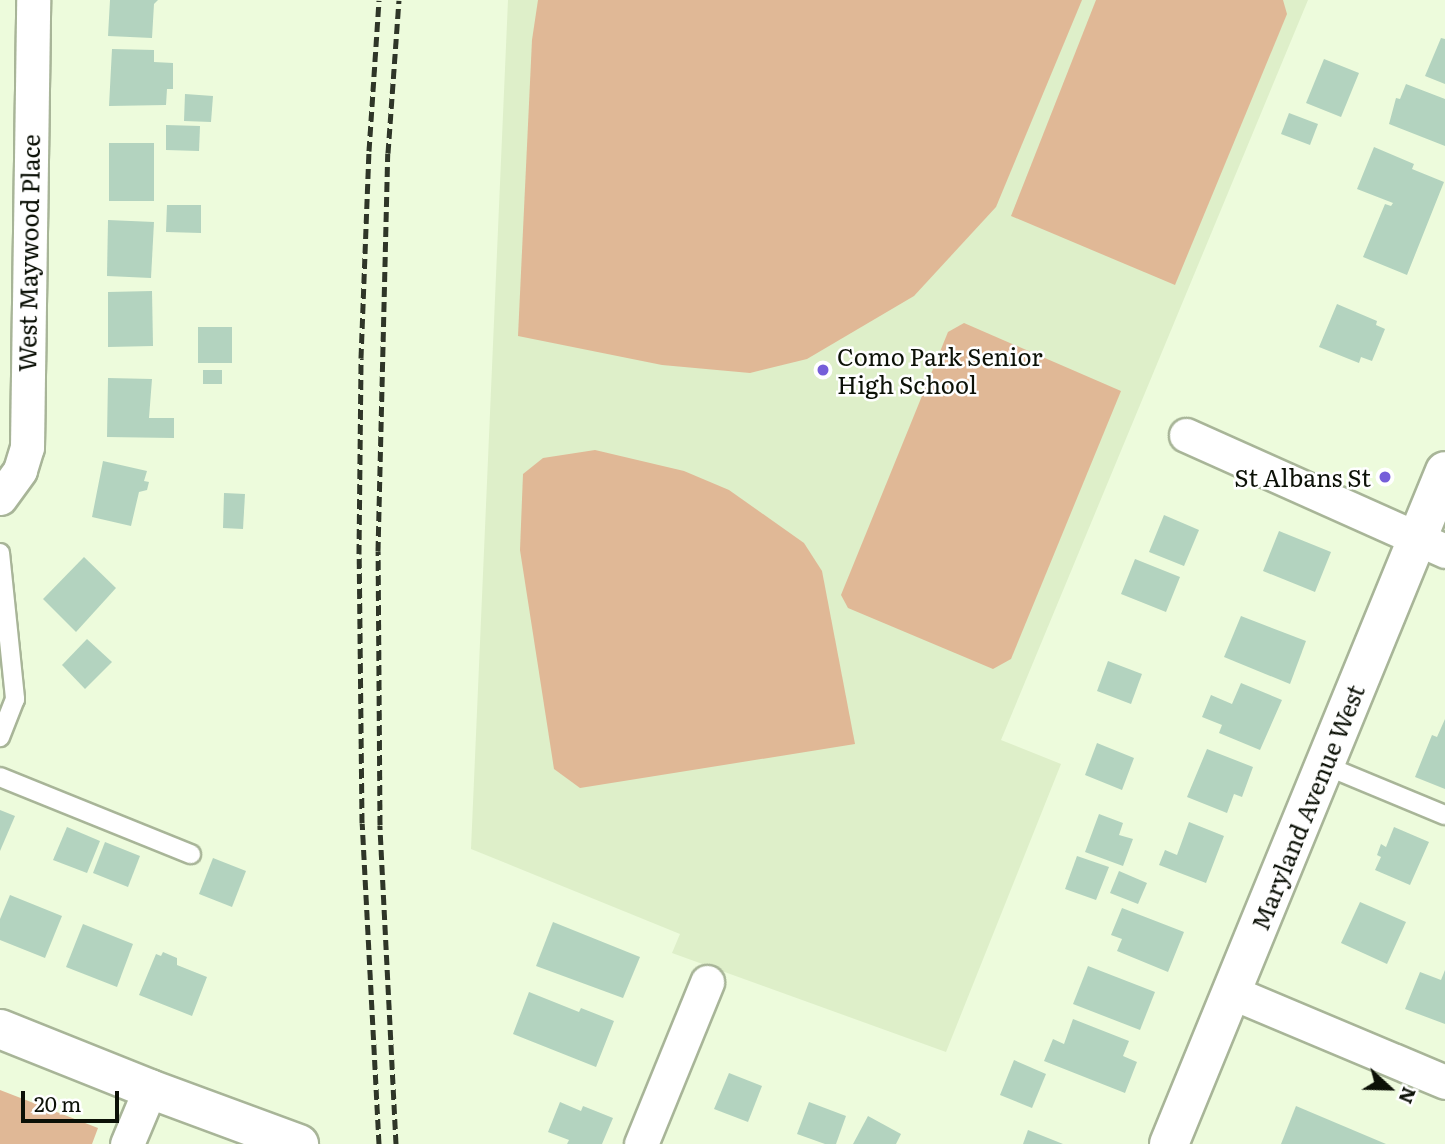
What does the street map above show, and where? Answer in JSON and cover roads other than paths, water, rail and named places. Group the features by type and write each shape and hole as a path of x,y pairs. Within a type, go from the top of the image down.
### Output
{"street":[{"name":"West Maywood Place","path":"0,498 20,470 27,447 33,0"},
{"path":"1186,435 1431,545"},
{"name":"Maryland Avenue West","path":"1169,1144 1324,765 1431,545 1445,471"},
{"path":"641,1144 707,982"},
{"path":"1231,992 1445,1082"},
{"path":"0,1029 287,1142"},
{"path":"127,1144 150,1089"}],"lane":[{"path":"0,553 15,699 0,737"},
{"path":"1324,765 1445,815"},
{"path":"0,777 191,854"}],"railway":[{"path":"379,0 369,151 361,358 359,554 362,823 379,1144"},
{"path":"396,1144 380,825 378,551 388,153 399,0"}],"place":[{"name":"Como Park Senior High School","path":"823,370"},
{"name":"St Albans St","path":"1385,477"}]}
